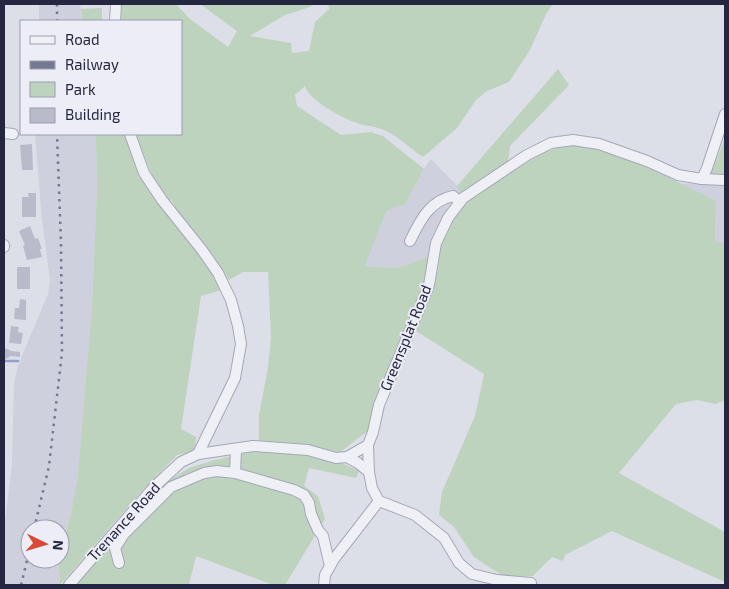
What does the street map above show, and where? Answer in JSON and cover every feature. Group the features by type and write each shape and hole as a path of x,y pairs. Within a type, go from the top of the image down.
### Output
{"street":[{"path":"115,20 116,4"},
{"path":"702,179 725,114"},
{"path":"130,135 144,173 162,200 218,273 231,300 238,326 241,344 235,378 198,454"},
{"name":"Greensplat Road","path":"379,501 372,488 369,472 368,445 379,405 429,285 436,243 448,218 464,198 527,155 551,143 573,140 599,144 647,161 678,175 725,180"},
{"path":"410,241 422,216 436,204 445,198 453,196 460,202"},
{"path":"347,457 368,445"},
{"name":"Trenance Road","path":"69,585 154,487 181,462 198,454 236,450 253,446 308,450 336,458 347,457"},
{"path":"235,473 236,450"},
{"path":"347,457 358,462 369,472"},
{"path":"118,564 115,548 124,534 171,487 204,473 217,471 235,473 294,490 304,495 309,503 311,514 323,536 330,566"},
{"path":"324,585 325,575 330,566 379,501 415,515 444,538 459,563 472,574 497,580 531,582"}],"shaded area":[{"path":"39,4 80,4 83,20 39,20"},
{"path":"35,135 96,135 97,189 92,306 78,474 71,514 70,519 20,519 20,569 59,569 60,585 4,585 4,530 12,464 14,382 19,363 48,294 50,280 42,220"},
{"path":"431,159 457,186 462,195 445,213 432,238 428,257 397,268 365,266 386,212 396,206 404,206"},
{"path":"680,183 725,186 725,243 715,243 716,201"}],"green space":[{"path":"122,4 176,4 190,19 228,47 237,31 200,4 313,4 310,7 285,15 250,36 291,43 292,53 309,51 315,22 329,9 328,4 553,4 546,14 530,50 509,82 487,91 476,100 457,128 423,157 388,132 379,128 358,124 333,112 318,102 307,91 305,86 295,95 297,106 341,135 371,132 383,136 424,169 404,206 396,206 386,212 365,266 397,268 428,257 427,273 371,415 369,430 339,453 297,443 259,442 259,415 268,368 271,337 268,272 243,272 229,280 213,255 178,213 172,201 166,199 153,177 135,135 182,135 182,20 121,20"},
{"path":"102,8 102,20 83,20 81,9"},
{"path":"558,69 569,85 510,146 508,163 462,195 457,186"},
{"path":"96,135 126,135 150,192 209,266 222,290 201,296 181,429 196,437 195,451 177,455 141,492 60,585 59,569 70,569 70,519 78,474 92,306 97,189"},
{"path":"725,138 725,175 710,176"},
{"path":"578,145 632,161 716,201 715,242 725,243 725,400 715,404 697,400 676,404 619,473 725,532 725,582 612,531 565,555 563,561 552,557 533,576 506,577 474,557 454,527 439,515 442,492 475,416 484,374 416,331 438,270 441,243 464,203 542,153 560,147"},
{"path":"258,450 324,458 359,471 356,478 309,468 304,486 318,496 325,519 285,585 273,585 196,556 189,585 75,585 147,501 170,480 189,468"}],"building":[{"path":"32,144 33,170 22,170 20,145"},
{"path":"28,193 36,193 36,217 22,217 22,197 29,197"},
{"path":"30,226 35,239 38,238 42,249 40,249 42,257 27,260 23,246 25,245 19,231"},
{"path":"17,267 30,267 30,289 17,289"},
{"path":"20,299 26,300 26,320 14,319 15,308 19,308"},
{"path":"11,326 19,327 18,332 23,333 21,344 9,343"},
{"path":"6,348 11,351 20,352 20,357 10,356 4,359"}],"waterway":[{"path":"4,361 18,361"}],"railway":[{"path":"57,4 57,20"},
{"path":"36,519 49,466 62,353 61,243 57,135"},
{"path":"21,585 25,569"}]}
